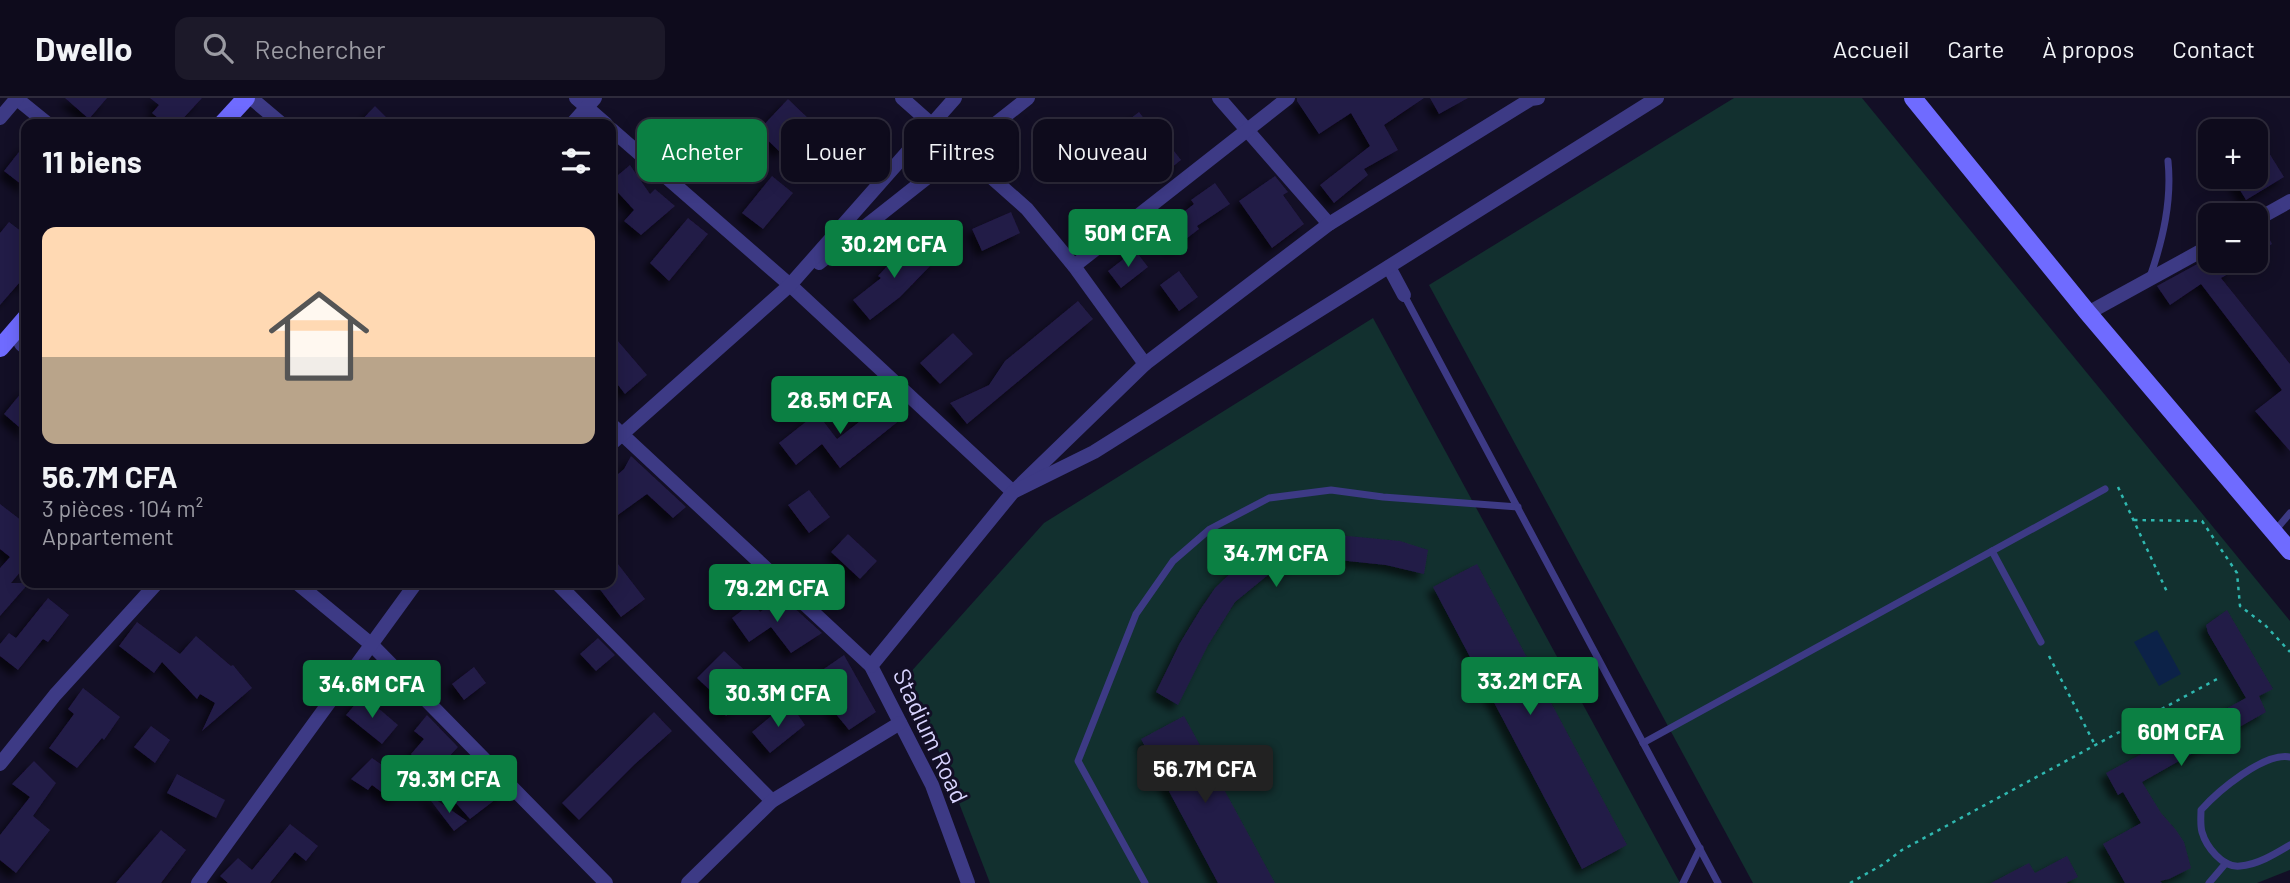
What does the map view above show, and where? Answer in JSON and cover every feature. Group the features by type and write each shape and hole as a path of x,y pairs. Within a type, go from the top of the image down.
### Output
{"street":[{"path":"0,118 17,98 42,119"},
{"path":"227,119 249,98 276,119"},
{"path":"902,98 925,119"},
{"path":"936,119 955,98"},
{"path":"1001,119 1028,98"},
{"path":"1219,98 1329,224"},
{"path":"1074,266 1288,98"},
{"path":"871,666 1013,492 1145,364 1329,224 1533,98"},
{"path":"1013,492 1094,452 1657,98"},
{"path":"1913,98 2088,313 2290,551"},
{"path":"575,119 586,101 602,119"},
{"path":"616,133 790,285 1013,492"},
{"path":"790,285 904,156"},
{"path":"617,440 790,285 921,182"},
{"path":"996,182 1027,209 1074,266 1145,364"},
{"path":"2268,213 2290,201"},
{"path":"2088,313 2198,253"},
{"path":"1389,267 1404,295"},
{"path":"0,348 20,323"},
{"name":"Stadium Road","path":"617,440 871,666 932,785 968,883"},
{"path":"0,764 55,695 152,588"},
{"path":"303,588 372,645 606,883"},
{"path":"198,883 412,588"},
{"path":"562,588 772,801"},
{"path":"688,883 772,801 900,723"}],"lane":[{"path":"2149,281 2157,258 2170,198 2168,161"},
{"path":"1404,295 1718,883"},
{"path":"1643,743 2105,489"},
{"path":"1145,883 1078,761 1136,614 1173,561 1210,529 1269,498 1331,490 1518,508"},
{"path":"2274,532 2290,513"},
{"path":"1992,551 2041,642"},
{"path":"2290,757 2283,755 2261,764 2216,793 2201,810 2201,830 2210,849 2226,863 2238,867 2264,859 2290,845"},
{"path":"1683,883 1700,849"},
{"path":"2209,883 2226,863"}],"path":[{"path":"2105,489 2120,487 2168,594"},
{"path":"2134,520 2202,521 2237,573 2240,606 2266,625 2290,652"},
{"path":"2049,656 2095,745"},
{"path":"1850,883 1902,850 2217,679"}],"green space":[{"path":"1734,98 1862,98 2290,621 2290,870 2257,883 1753,883 1429,285"},
{"path":"1373,318 1680,883 990,883 909,674 1044,523"}],"water":[{"path":"2157,630 2181,674 2159,686 2134,642"}],"building":[{"path":"65,98 107,98 89,119"},
{"path":"150,98 202,98 183,119 159,119 152,113 159,105"},
{"path":"1297,98 1424,98 1384,125 1398,150 1364,169 1368,175 1334,203 1320,185 1370,146 1351,113 1319,134"},
{"path":"1430,98 1468,98 1439,114"},
{"path":"788,99 809,119 781,119 780,152 767,140 767,121"},
{"path":"375,106 388,119 363,119"},
{"path":"1139,112 1144,119 1130,119"},
{"path":"1172,148 1181,160 1172,167"},
{"path":"21,149 21,184 4,171"},
{"path":"2268,151 2284,177 2268,187"},
{"path":"630,165 637,175 637,182 642,182 650,194 655,189 675,206 641,235 624,221 634,210 616,190 616,177"},
{"path":"772,176 793,193 763,229 742,213"},
{"path":"1275,176 1288,192 1283,195 1304,224 1272,248 1239,201"},
{"path":"1215,183 1230,204 1197,226 1199,229 1173,249 1159,231 1194,204 1191,200"},
{"path":"2239,189 2264,189 2246,200"},
{"path":"1011,212 1020,233 982,251 972,229"},
{"path":"688,218 708,234 669,281 650,263"},
{"path":"9,222 21,231 21,283 0,305 0,233"},
{"path":"911,240 934,262 900,297 870,320 853,300 881,278 878,276"},
{"path":"1135,250 1148,267 1121,288 1108,271"},
{"path":"2198,264 2198,273 2230,273 2221,278 2290,364 2290,451 2255,411 2282,390 2201,284 2170,305 2157,286"},
{"path":"1179,271 1198,297 1179,311 1160,285"},
{"path":"1078,301 1093,319 967,424 950,403 989,385 1005,361"},
{"path":"953,333 973,354 940,384 920,363"},
{"path":"616,339 647,375 625,394 616,382"},
{"path":"21,393 21,429 4,414"},
{"path":"881,398 900,420 840,468 822,444 796,465 779,443 817,413 837,439 859,422 857,420"},
{"path":"631,456 686,507 673,518 647,494 616,516 616,476 624,469"},
{"path":"809,490 830,517 809,533 788,505"},
{"path":"0,504 21,520 21,571 11,583 21,583 21,588 25,588 0,616 0,568 10,557 0,549"},
{"path":"848,534 877,561 860,579 831,552"},
{"path":"1326,534 1400,541 1428,550 1424,574 1386,565 1338,560 1302,563 1268,575 1235,602 1208,645 1178,705 1156,692 1200,610 1215,588 1242,562 1267,547 1294,538"},
{"path":"616,561 645,599 621,617 599,588 616,588"},
{"path":"1477,564 1627,845 1582,869 1433,587"},
{"path":"781,596 822,633 791,653 771,627 749,642 732,618 753,602 760,612"},
{"path":"48,598 69,615 48,642 43,639 18,670 0,656 0,644 9,633 16,638"},
{"path":"2227,610 2273,689 2259,696 2266,712 2142,782 2161,813 2184,842 2191,868 2160,881 2162,883 2125,883 2103,844 2141,823 2123,792 2118,795 2106,773 2246,698 2206,625"},
{"path":"137,622 180,654 196,636 233,665 252,688 202,731 215,703 200,694 197,699 162,662 154,673 119,646"},
{"path":"598,638 615,655 596,671 580,654"},
{"path":"724,651 760,688 726,716 711,697 714,694 697,678"},
{"path":"844,655 876,712 849,730 808,680"},
{"path":"474,667 486,683 464,700 452,684"},
{"path":"83,688 120,717 104,740 102,738 77,768 49,748 74,714 68,709"},
{"path":"363,695 398,725 382,744 346,715"},
{"path":"783,706 789,712 794,709 805,725 770,753 752,732"},
{"path":"654,712 672,731 579,820 562,803"},
{"path":"427,715 458,747 447,759 442,755 427,772 411,754 424,739 414,731"},
{"path":"1184,716 1275,883 1218,883 1141,739"},
{"path":"151,726 170,740 155,763 134,747"},
{"path":"372,758 407,782 392,800 372,785 368,790 351,779"},
{"path":"34,761 56,783 33,816 50,830 16,873 0,860 0,835 30,797 12,784"},
{"path":"177,774 225,800 216,818 167,793"},
{"path":"486,775 504,793 470,819 453,800"},
{"path":"429,795 467,821 454,831"},
{"path":"290,824 318,846 306,861 295,852 270,883 228,883 220,876 238,858 252,870"},
{"path":"161,830 186,850 161,883 116,883"},
{"path":"2067,856 2078,877 2066,883 1991,883 2029,863 2035,873"}]}
